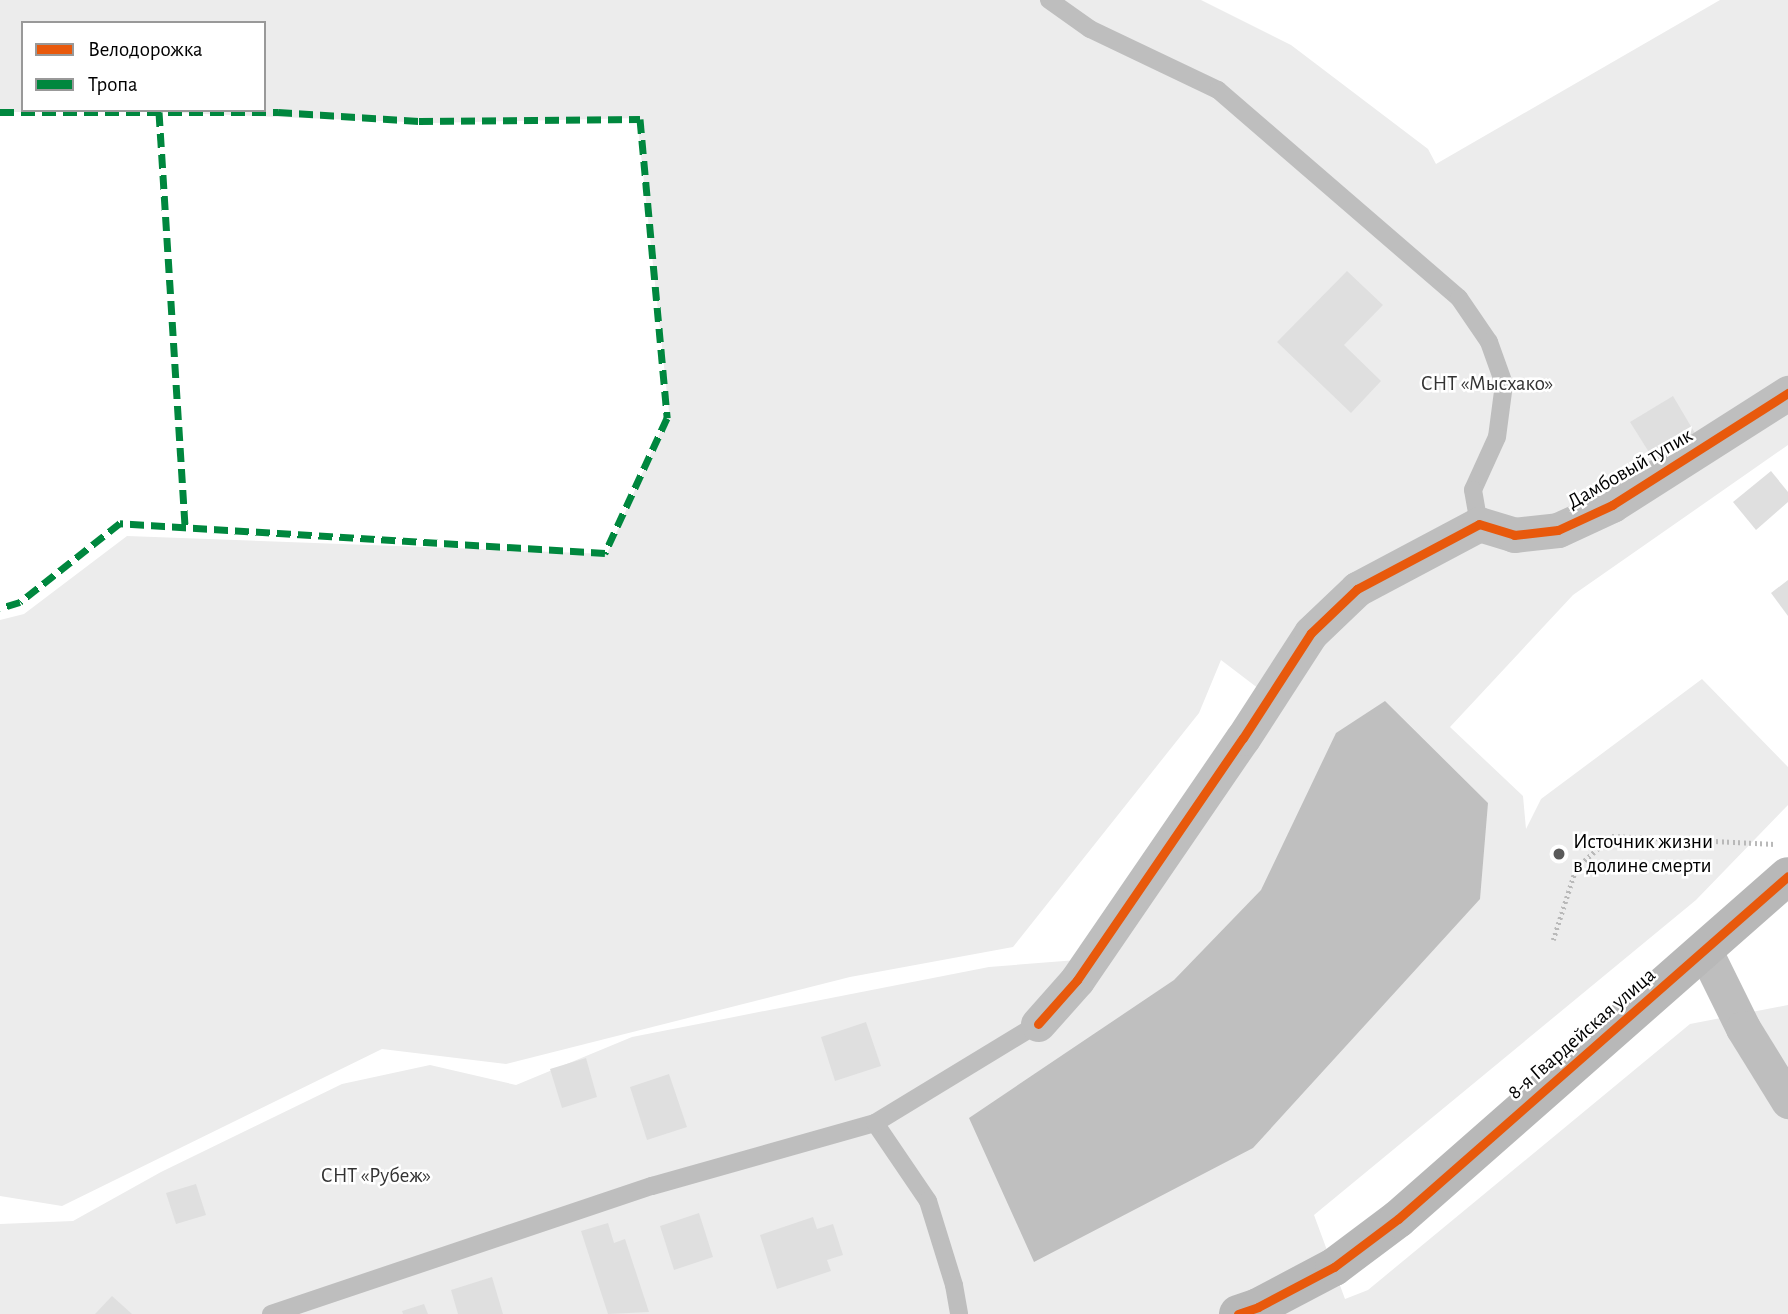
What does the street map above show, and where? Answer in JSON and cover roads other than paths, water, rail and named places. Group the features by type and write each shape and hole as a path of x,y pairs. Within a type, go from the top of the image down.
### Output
{"street":[{"name":"Дамбовый тупик","path":"1479,524 1514,535 1558,530 1612,505 1788,393"},
{"path":"1038,1024 1077,980 1243,738 1311,633 1357,589 1479,524"},
{"name":"8-я Гвардейская улица","path":"1238,1314 1258,1307 1334,1267 1398,1219 1788,876"},
{"path":"1704,949 1744,1028 1788,1101"}],"lane":[{"path":"1049,0 1090,29 1219,90 1459,298 1489,342 1504,384 1497,437 1473,490 1479,524"},
{"path":"271,1314 652,1186 875,1123 1038,1024"},
{"path":"875,1123 928,1201 954,1285 960,1314"}],"place":[{"name":"Источник жизни в долине смерти","path":"1559,854"}],"park label":[{"name":"СНТ «Мысхако»","path":"1487,384"},
{"name":"СНТ «Рубеж»","path":"376,1176"}]}
